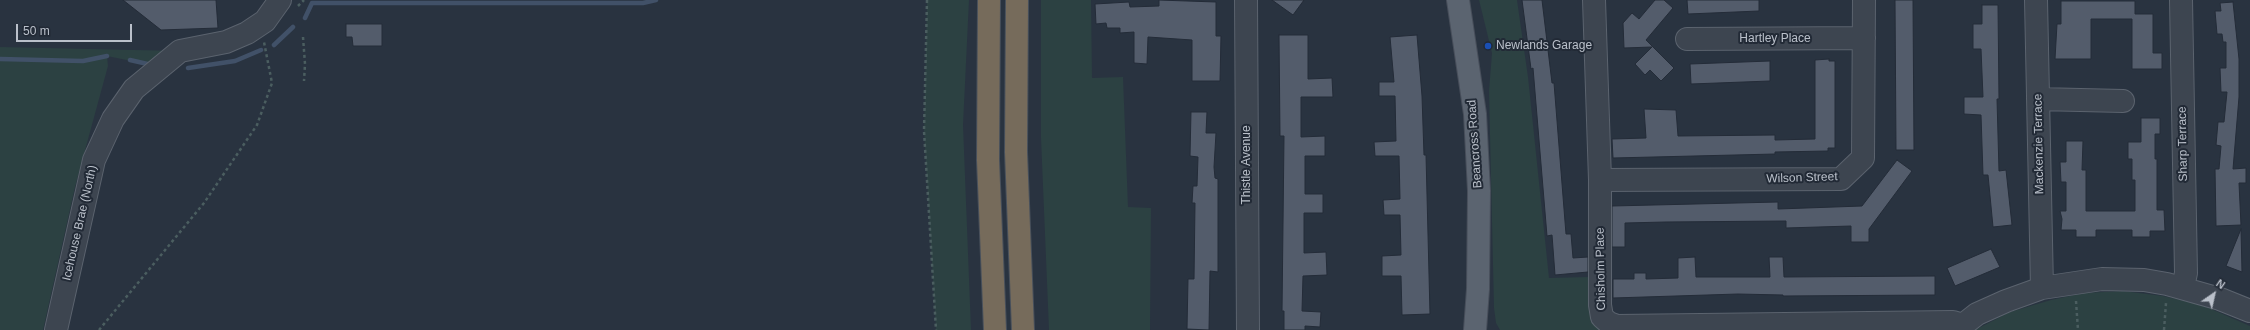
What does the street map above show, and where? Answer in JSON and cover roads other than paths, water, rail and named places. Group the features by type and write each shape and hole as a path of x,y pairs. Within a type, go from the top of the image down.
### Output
{"highway":[{"path":"989,0 988,154 995,330"},
{"path":"1017,0 1016,152 1023,330"}],"main road":[{"name":"Beancross Road","path":"1458,0 1475,114 1479,191 1478,290 1475,330"},
{"name":"Beancross Road","path":"1478,290 1481,318 1485,330"}],"street":[{"name":"Thistle Avenue","path":"1246,0 1248,330"},
{"name":"Chisholm Place","path":"1594,0 1600,180 1600,305 1602,317 1609,323 1617,326 1954,322 1962,327 1977,314 2006,301 2042,288 2102,279 2144,280 2175,285 2242,306 2250,311"},
{"name":"Wilson Street","path":"1600,180 1841,179 1863,158 1864,0"},
{"name":"Mackenzie Terrace","path":"2036,0 2042,288"},
{"name":"Sharp Terrace","path":"2175,285 2186,273 2181,0"},
{"name":"Icehouse Brae (North)","path":"56,330 94,160 113,118 134,89 180,51 226,42 248,34 287,5"},
{"name":"Hartley Place","path":"1687,39 1864,38"},
{"path":"2038,99 2124,101"}],"waterway":[{"path":"305,18 312,3 643,3 656,0"},
{"path":"274,45 293,27"},
{"path":"188,68 235,61 261,50"},
{"path":"0,59 83,61 107,56"},
{"path":"130,60 152,65"}],"place":[{"name":"Newlands Garage","path":"1488,46"}]}
